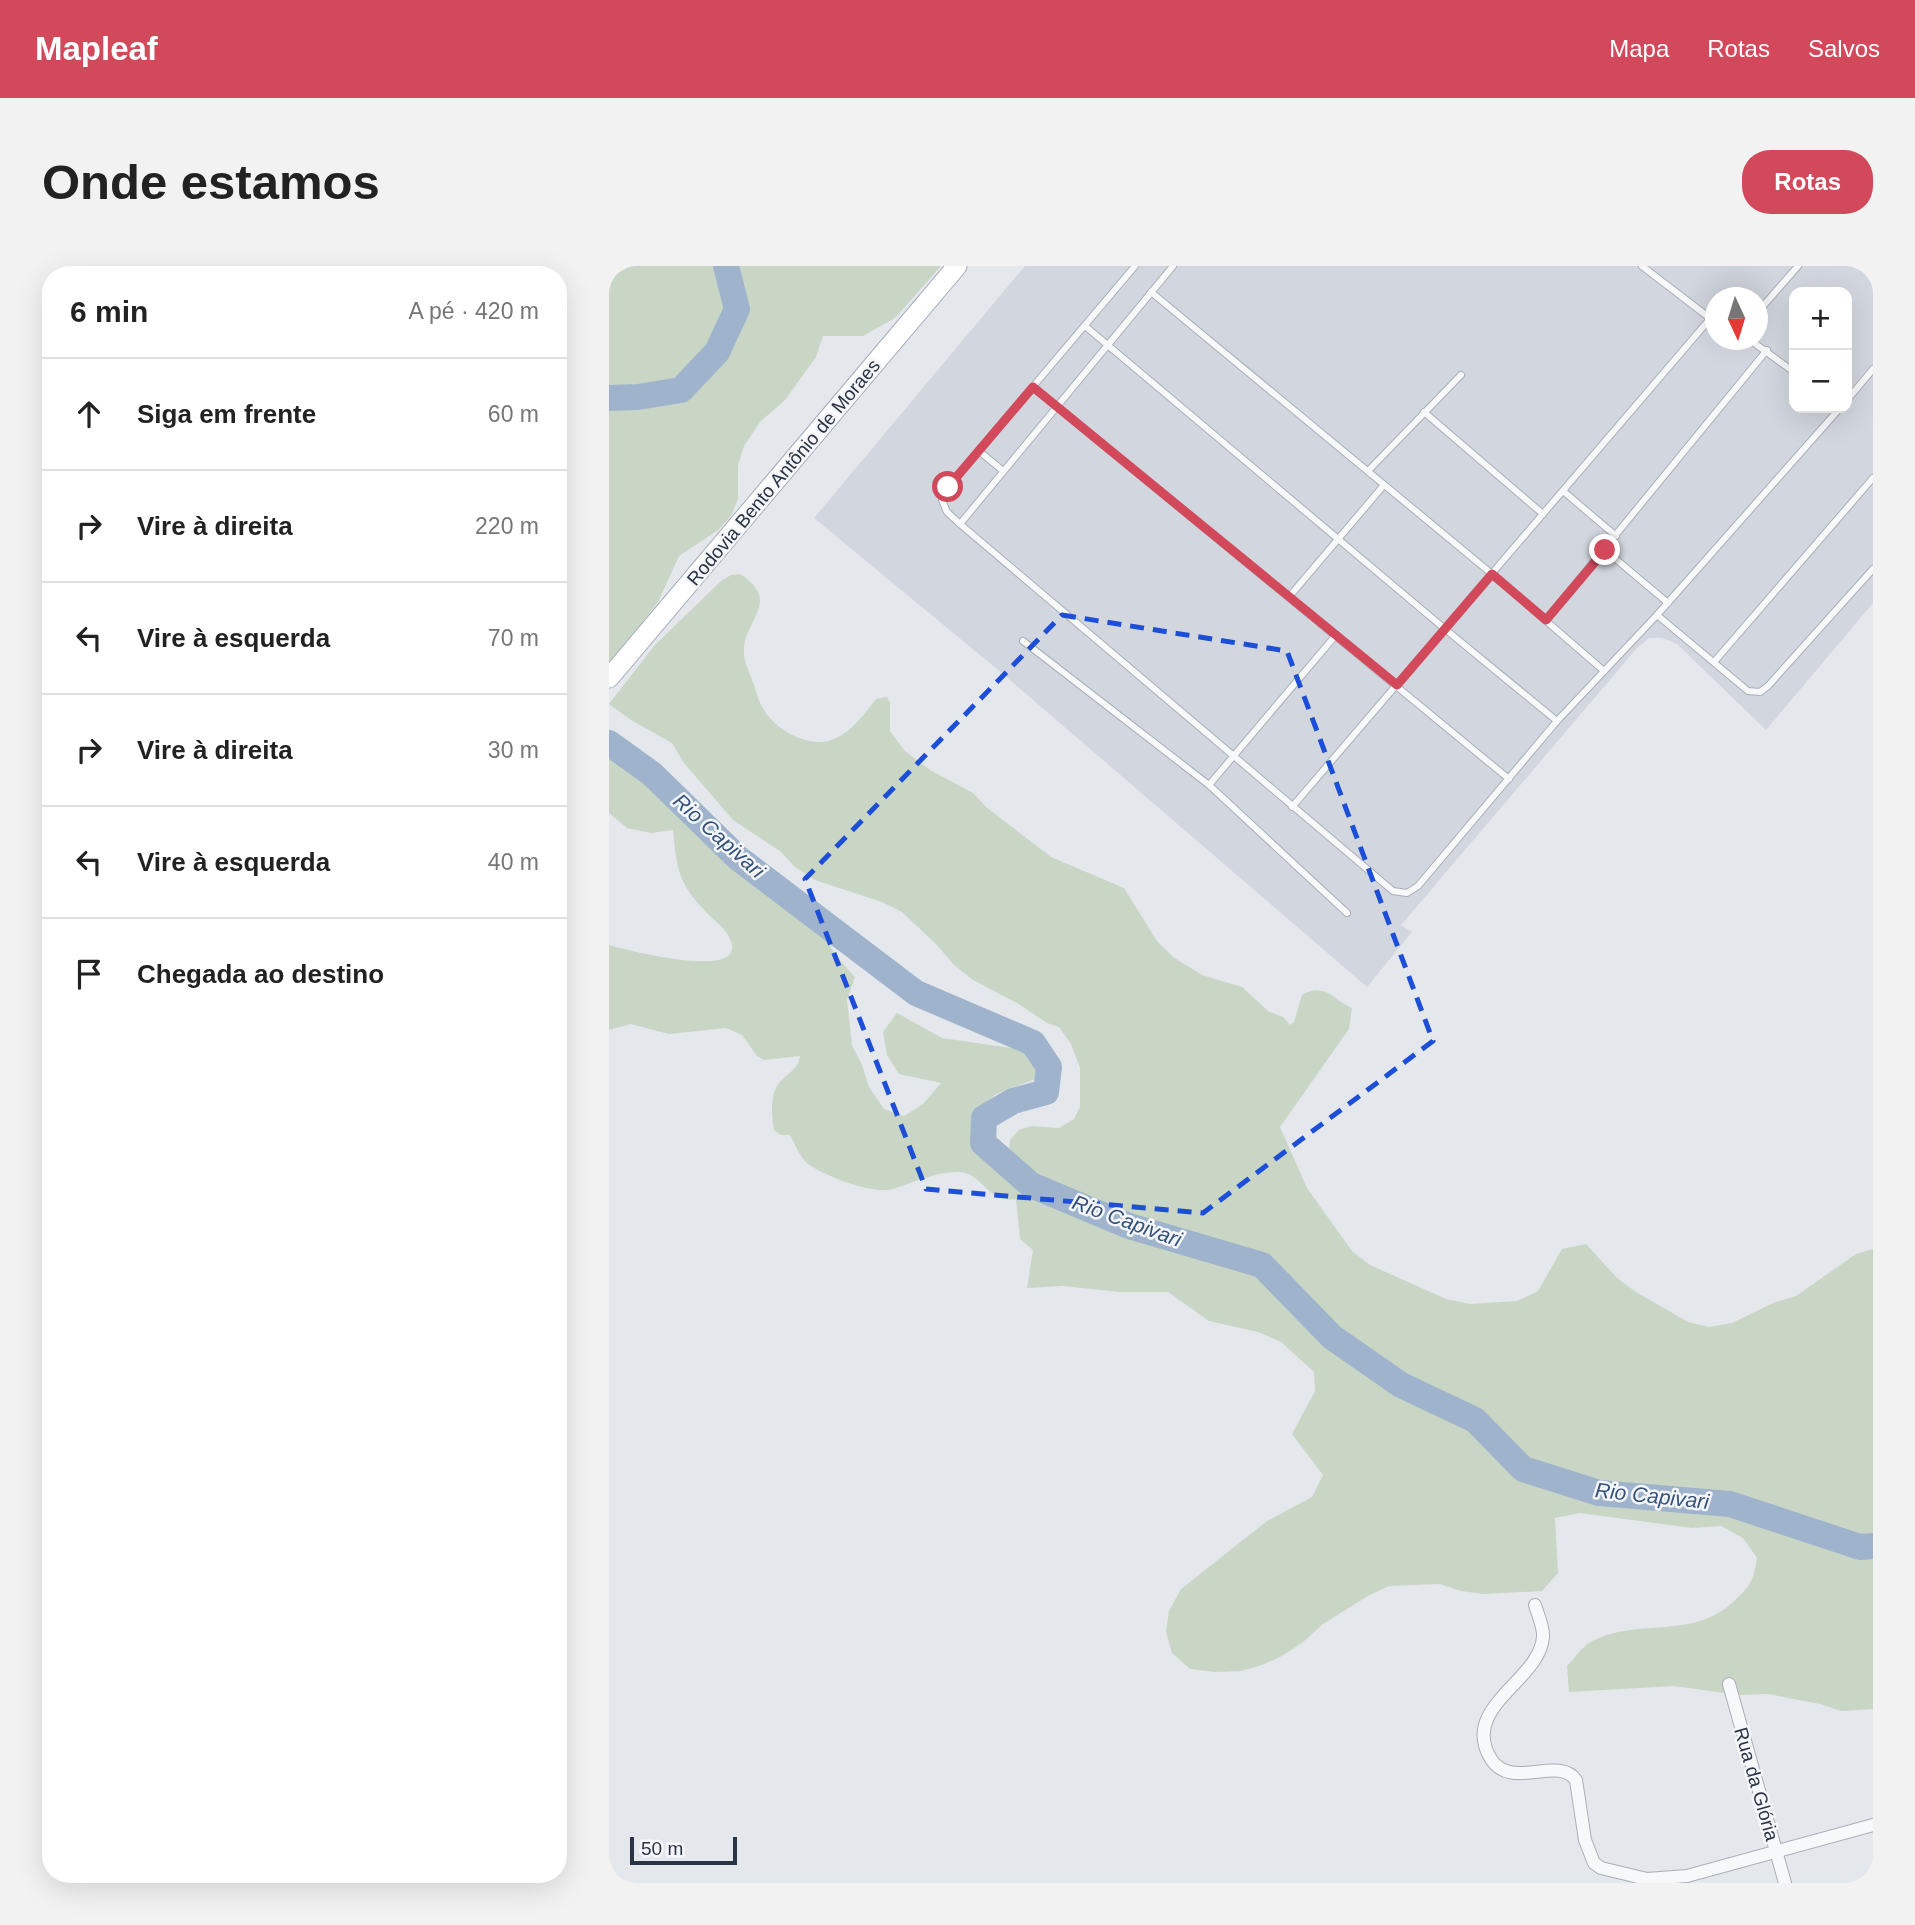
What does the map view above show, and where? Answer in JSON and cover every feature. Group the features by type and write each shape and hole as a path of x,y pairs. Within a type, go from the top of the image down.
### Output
{"main road":[{"name":"Rodovia Bento Antônio de Moraes","path":"611,675 957,266"}],"street":[{"path":"1535,1605 1543,1637 1537,1653 1523,1674 1497,1702 1486,1722 1485,1743 1492,1760 1502,1770 1520,1774 1547,1770 1574,1776 1587,1847 1594,1863 1601,1868 1647,1880 1687,1876 1873,1825"},
{"name":"Rua da Glória","path":"1729,1684 1785,1883"}],"lane":[{"path":"1135,266 948,487 942,500 947,512 1393,891 1407,894 1418,886 1557,721 1668,603 1835,413"},
{"path":"1642,266 1705,316"},
{"path":"1768,301 1798,266"},
{"path":"960,524 1171,267"},
{"path":"1151,292 1492,574 1604,671"},
{"path":"1085,326 1557,721"},
{"path":"1293,807 1705,329"},
{"path":"1546,620 1767,350 1789,368"},
{"path":"1852,394 1873,369"},
{"path":"1368,471 1461,375"},
{"path":"1033,387 1509,779"},
{"path":"1424,412 1543,514"},
{"path":"979,451 1002,470"},
{"path":"1714,662 1873,478"},
{"path":"1289,597 1384,485"},
{"path":"1563,491 1616,536"},
{"path":"1605,550 1668,603"},
{"path":"1657,615 1748,691 1761,691 1873,569"},
{"path":"1209,785 1336,635"},
{"path":"1023,641 1209,785 1347,913"}],"highlighted area":[{"path":"1062,615 1287,651 1433,1041 1203,1213 926,1189 805,879"}],"shaded area":[{"path":"1025,266 1873,266 1873,603 1766,730 1677,644 1662,638 1649,638 1637,648 1401,925 1412,932 1367,987 1003,674 814,518"}],"green space":[{"path":"609,266 941,266 895,318 863,336 823,336 816,357 785,400 760,422 744,446 738,465 738,499 731,516 718,530 679,556 658,602 609,666"},
{"path":"740,574 753,584 759,594 760,603 745,642 745,661 762,707 781,728 803,739 827,741 852,728 876,699 887,697 890,703 890,731 904,750 930,770 973,793 986,807 1051,857 1124,888 1157,941 1173,957 1202,975 1242,987 1268,1011 1283,1017 1290,1025 1294,1022 1302,995 1310,991 1328,993 1352,1008 1349,1029 1280,1127 1307,1188 1352,1251 1370,1265 1446,1299 1470,1304 1517,1301 1538,1291 1562,1249 1586,1244 1617,1278 1636,1292 1688,1322 1709,1327 1732,1323 1773,1303 1796,1296 1856,1254 1873,1249 1873,1709 1841,1711 1768,1694 1739,1695 1674,1686 1569,1692 1567,1666 1589,1643 1607,1635 1681,1625 1715,1615 1747,1588 1757,1558 1743,1538 1721,1526 1692,1528 1580,1513 1555,1518 1558,1573 1542,1591 1483,1594 1440,1584 1389,1586 1323,1624 1282,1656 1262,1665 1241,1671 1190,1669 1172,1653 1166,1632 1169,1611 1181,1589 1267,1521 1312,1497 1323,1475 1292,1434 1315,1391 1314,1372 1281,1342 1258,1332 1209,1321 1168,1292 1120,1292 1063,1286 1027,1288 1033,1250 1020,1239 1016,1199 998,1197 968,1174 943,1173 885,1190 851,1184 811,1166 790,1135 781,1135 774,1130 773,1120 772,1103 776,1088 796,1066 800,1056 764,1060 757,1056 742,1035 726,1028 669,1034 631,1024 609,1030 609,945 684,960 723,959 732,951 727,934 697,902 685,884 678,866 673,830 651,833 627,828 609,813 609,746 639,771 678,794 708,829 730,868 788,904 824,936 836,956 855,977 847,1000 852,1045 869,1087 884,1109 904,1116 923,1104 941,1083 899,1074 887,1055 883,1032 897,1013 942,1038 1039,1052 1043,1072 1033,1080 996,1094 977,1111 982,1129 1005,1153 1009,1153 1010,1140 1019,1130 1031,1126 1059,1128 1074,1119 1080,1107 1080,1068 1071,1044 1059,1027 1047,1023 1017,1003 973,980 953,964 902,912 882,902 815,880 795,867 780,851 733,820 684,763 672,743 609,704 654,646 721,581 731,575"}],"waterway":[{"name":"Rio Capivari","path":"609,398 638,397 681,390 717,352 737,309 726,266"},
{"name":"Rio Capivari","path":"609,743 652,774 738,858 916,993 1033,1043 1049,1067 1046,1092 1013,1101 984,1118 983,1143 1031,1185 1129,1226 1262,1265 1332,1337 1401,1385 1475,1420 1523,1469 1599,1493 1730,1504 1860,1547 1873,1546"}],"route":[{"path":"948,487 1033,387 1397,685 1492,574 1546,620 1605,550"}]}
